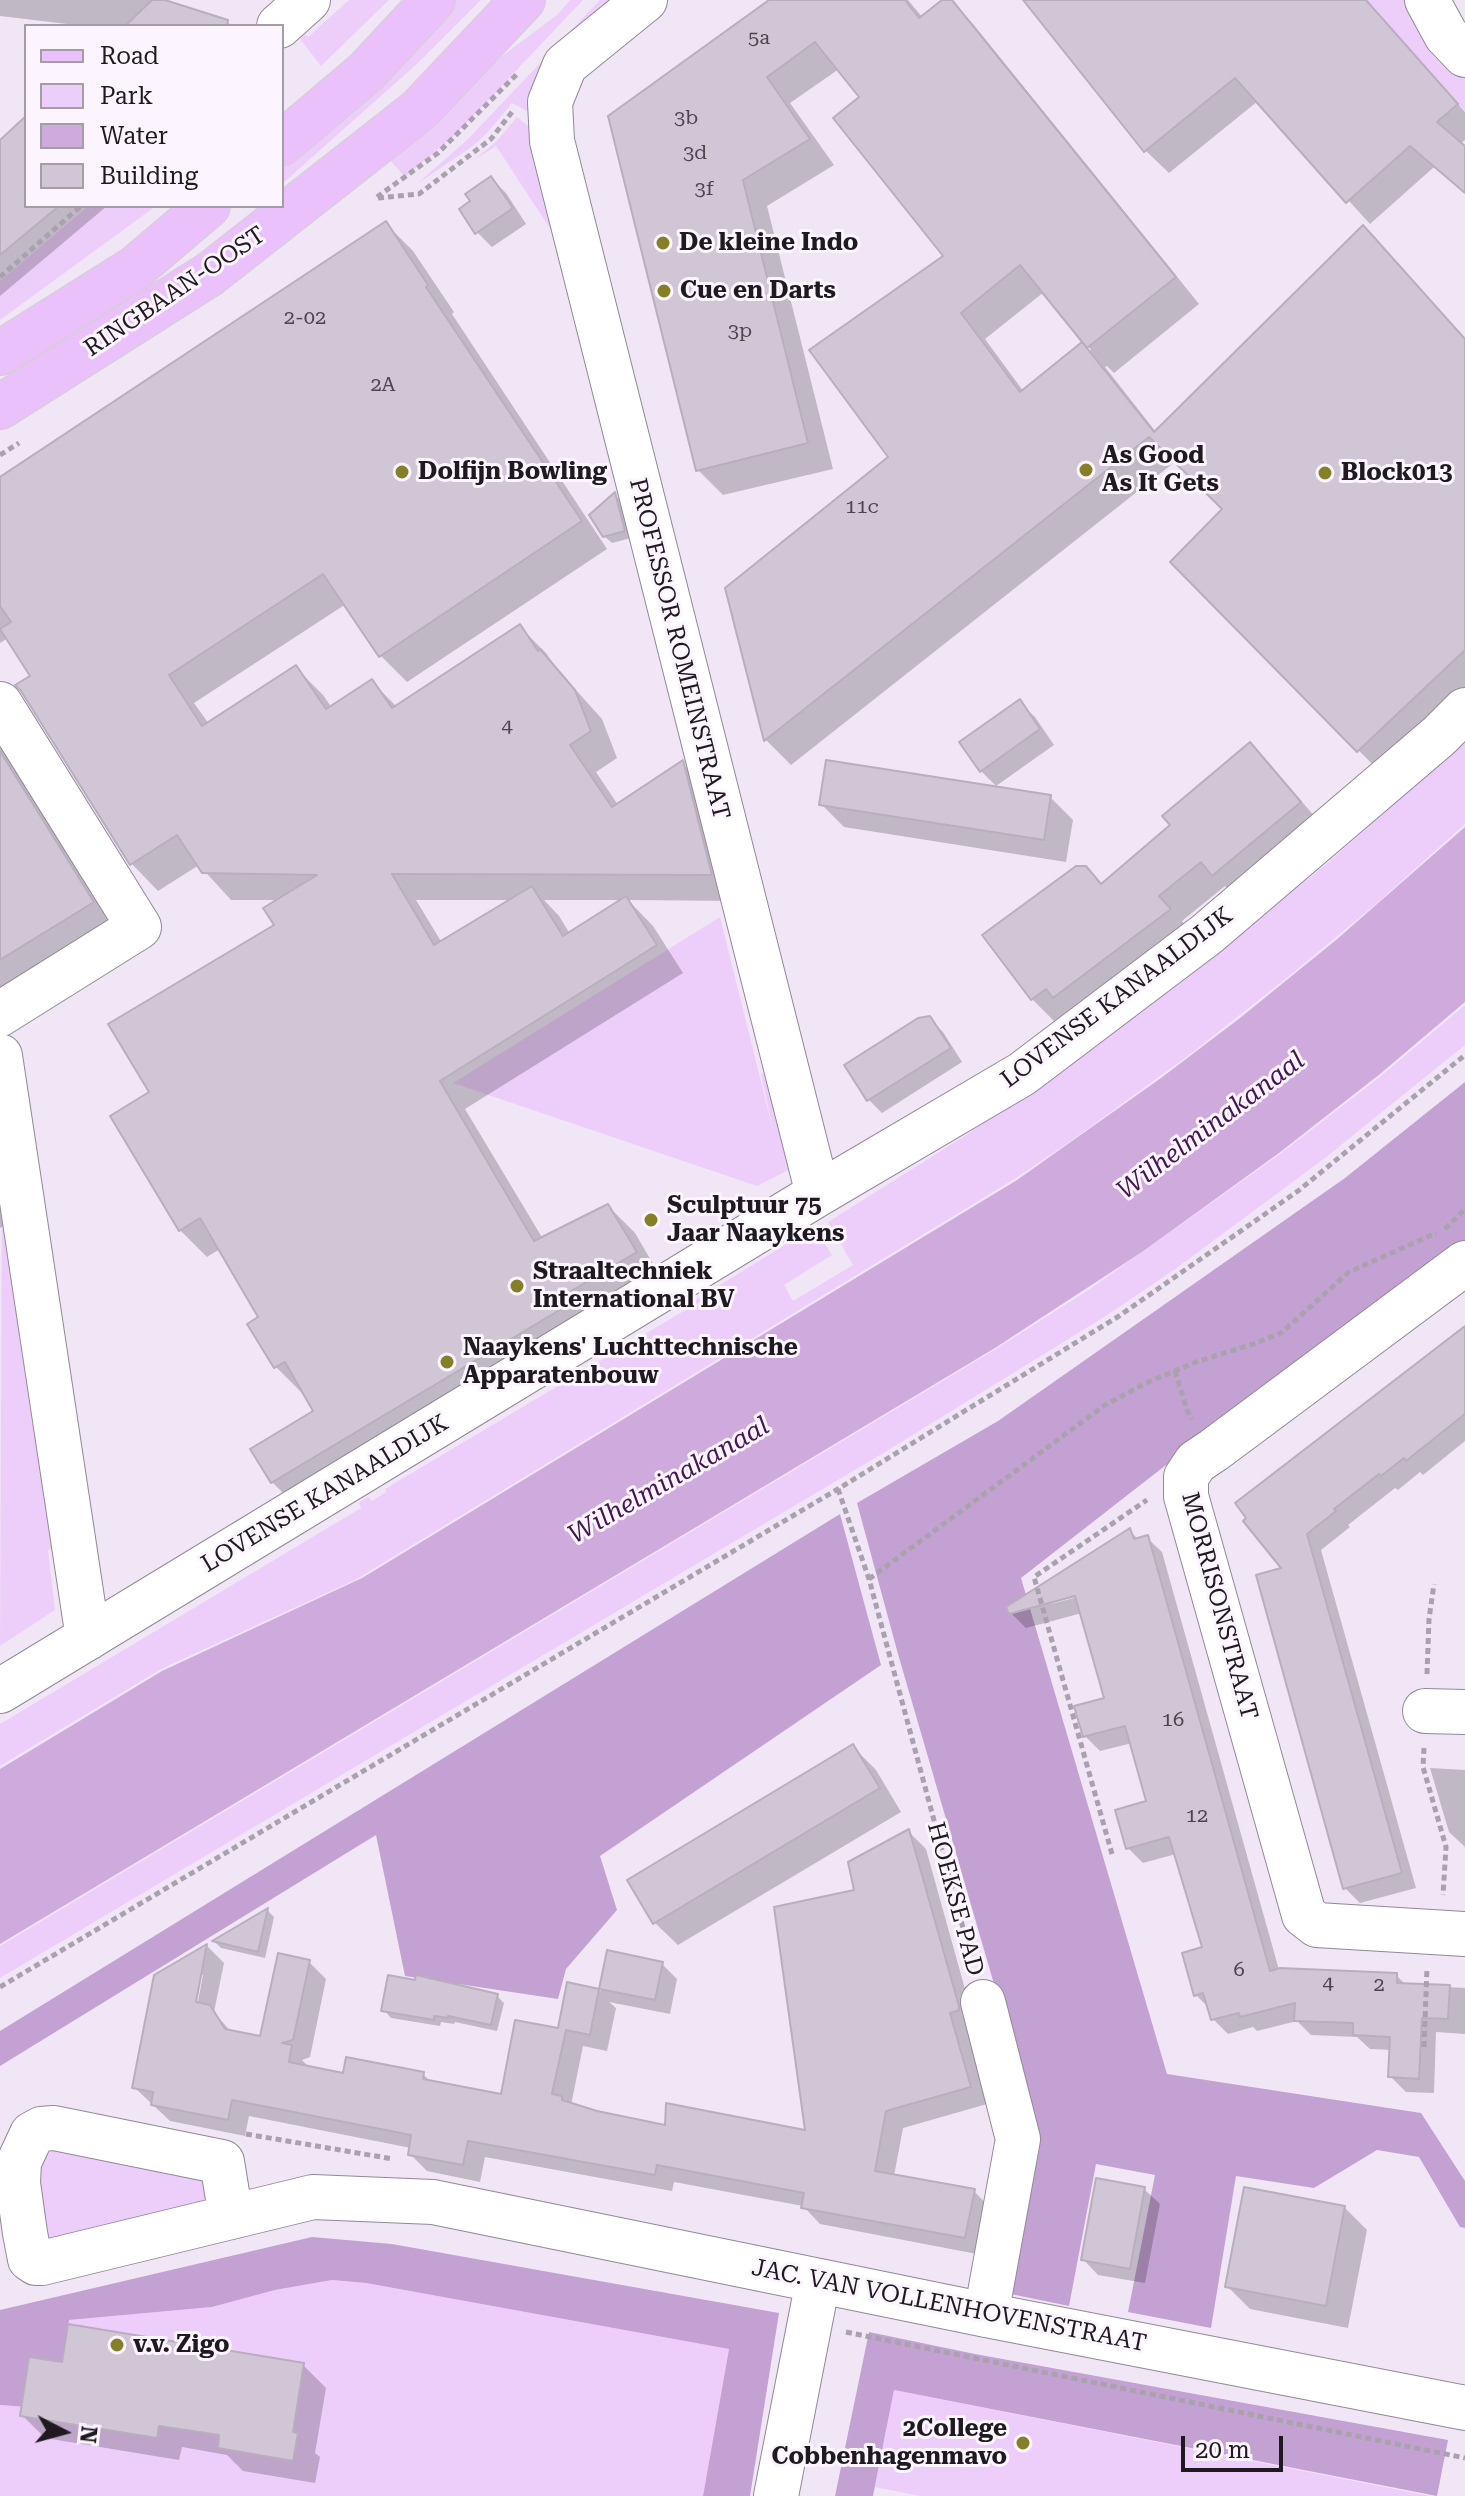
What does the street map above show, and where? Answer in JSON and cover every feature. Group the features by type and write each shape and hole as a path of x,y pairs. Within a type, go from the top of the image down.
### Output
{"main road":[{"path":"284,141 366,72 433,0"},
{"name":"RINGBAAN-OOST","path":"0,407 210,274 419,110 523,0"},
{"name":"RINGBAAN-OOST","path":"0,353 135,268 206,208"}],"street":[{"path":"551,122 565,65 645,0"},
{"path":"1427,0 1446,35 1465,55"},
{"name":"PROFESSOR ROMEINSTRAAT","path":"551,122 818,1194"},
{"path":"0,704 139,927 0,1014"},
{"name":"LOVENSE KANAALDIJK","path":"0,1691 818,1194 1022,1074 1207,934 1439,736 1465,710"},
{"path":"0,1056 88,1638"},
{"name":"MORRISONSTRAAT","path":"1445,1933 1317,1925 1304,1915 1186,1496 1186,1477 1196,1462 1465,1263"},
{"name":"HOEKSE PAD","path":"983,2002 1018,2139 986,2315"},
{"name":"JAC. VAN VOLLENHOVENSTRAAT","path":"222,2162 66,2129 41,2129 32,2134 19,2162 18,2183 30,2259 42,2263 313,2197 433,2202 986,2315 1465,2408"},
{"path":"222,2162 231,2217"},
{"path":"776,2496 818,2281"}],"path":[{"path":"438,153 523,68"},
{"path":"375,198 419,194 491,139 514,110 533,121 551,122"},
{"path":"0,277 79,208"},
{"path":"0,1987 838,1489 1119,1316 1298,1191 1465,1055"},
{"path":"869,1579 1105,1405 1175,1371 1281,1333 1349,1272 1445,1229 1465,1209"},
{"path":"1175,1371 1187,1410 1214,1450"},
{"name":"HOEKSE PAD","path":"838,1489 869,1579 983,2002"},
{"path":"1112,1854 1034,1577 1159,1492 1186,1496"},
{"path":"1424,2047 1445,1933 1446,1847 1423,1767 1445,1712 1429,1619 1434,1584"},
{"path":"222,2162 247,2132 394,2159"},
{"path":"810,2324 1465,2458"}],"green space":[{"path":"349,0 389,0 321,66 300,39 305,34 308,37"},
{"path":"438,0 481,0 418,63 284,182 284,146"},
{"path":"570,0 583,0 456,134 405,177 389,159 502,56 557,15"},
{"path":"600,0 611,0 534,115 512,103 473,146 417,184 468,139"},
{"path":"1367,0 1414,0 1465,64 1465,111"},
{"path":"517,117 532,129 553,233 496,146 473,161 497,141"},
{"path":"86,208 153,208 0,320 0,281"},
{"path":"1465,740 1465,824 1289,976 1189,1055 1075,1138 1016,1178 355,1580 161,1669 0,1766 0,1724 361,1508 359,1502 368,1497 372,1501 386,1492 385,1489 687,1309 686,1306 814,1227 832,1255 784,1285 793,1301 853,1265 828,1222 963,1137 1164,995 1330,861"},
{"path":"720,917 774,1134 761,1074 787,1068 810,1159 757,1186 453,1083"},
{"path":"1465,1005 1465,1045 1325,1158 1109,1314 885,1452 0,1978 0,1946 996,1349 1090,1289 1280,1154 1381,1076"},
{"path":"2,1184 32,1423 39,1423 55,1548 48,1550 55,1610 0,1646"},
{"path":"62,2143 197,2164 215,2201 40,2242 36,2168"},
{"path":"332,2280 366,2283 729,2349 703,2496 0,2496 0,2405 54,2409 68,2320 212,2307 275,2290"},
{"name":"2College Cobbenhagenmavo","path":"894,2390 1430,2496 920,2496 875,2487"}],"shaded area":[{"path":"1465,1082 1465,1246 1193,1444 1021,1578 1167,2074 1421,2113 1465,2181 1465,2228 1460,2227 1419,2157 1377,2150 1314,2188 1236,2176 1211,2328 1128,2312 1155,2175 1096,2164 1069,2306 1006,2293 1040,2142 857,1503 998,1421 1345,1178"},
{"path":"840,1514 881,1665 600,1856 617,1910 566,1969 558,1999 405,1976 376,1835 0,2066 0,2031"},
{"path":"312,2237 392,2244 779,2313 750,2496 703,2496 729,2349 366,2283 332,2280 275,2290 212,2307 69,2320 54,2409 0,2405 0,2310"},
{"path":"869,2332 1448,2440 1437,2496 894,2390 873,2496 835,2496"}],"water":[{"name":"Wilhelminakanaal","path":"1465,827 1465,1002 1279,1153 1142,1252 995,1348 0,1944 0,1769 162,1671 362,1578 1017,1180 1240,1018 1336,940"}],"building":[{"path":"152,0 165,0 228,20 227,24 127,24"},
{"path":"769,0 905,0 919,18 942,0 952,0 1176,277 1087,348 1020,265 961,313 1020,392 1082,342 1154,432 1363,225 1465,339 1465,650 1357,752 1170,562 1222,509 1149,437 764,741 725,588 888,457 809,350 943,256 833,118 859,97 815,42 767,77 810,139 743,180 808,443 696,471 608,116"},
{"path":"1023,0 1366,0 1458,104 1437,122 1465,146 1465,193 1410,146 1346,203 1235,78 1144,152"},
{"path":"24,118 24,208 57,208 0,255 0,140"},
{"path":"491,176 513,208 475,234 459,209 470,201 465,194"},
{"path":"386,221 428,285 426,287 582,521 379,657 323,574 169,675 202,726 296,665 326,709 372,679 392,708 520,624 538,651 540,649 575,690 591,731 570,745 612,807 683,760 712,875 392,874 434,945 532,886 563,936 626,896 657,945 440,1081 534,1241 608,1204 637,1252 568,1293 573,1302 271,1483 250,1449 313,1411 285,1362 274,1368 247,1324 258,1317 200,1218 179,1231 110,1116 149,1092 108,1024 274,925 263,908 317,875 202,873 177,835 130,865 15,685 30,676 0,629 11,622 0,606 0,477"},
{"path":"615,492 625,531 603,537 589,515"},
{"path":"1020,699 1040,729 980,772 959,742"},
{"path":"1250,742 1301,802 1212,876 1201,862 1159,896 1171,909 1053,998 1046,989 1031,1000 982,935 1076,866 1086,866 1101,884 1170,825 1162,816"},
{"path":"0,751 94,902 0,960"},
{"path":"826,760 1051,795 1044,840 819,805"},
{"path":"930,1016 951,1048 867,1101 844,1065 918,1018"},
{"path":"1465,1326 1465,1414 1406,1461 1404,1458 1381,1476 1379,1474 1307,1534 1402,1873 1343,1889 1256,1575 1281,1568 1243,1521 1246,1518 1235,1503"},
{"path":"1130,1528 1134,1539 1148,1535 1270,1971 1280,1968 1397,1973 1397,1983 1450,1985 1448,2019 1422,2018 1419,2079 1388,2077 1390,2037 1353,2035 1353,2023 1294,2021 1295,2003 1240,2017 1239,2013 1211,2020 1203,1993 1194,1996 1182,1953 1202,1947 1169,1837 1126,1849 1115,1810 1146,1801 1125,1726 1083,1737 1074,1706 1104,1698 1075,1596 1009,1614 1006,1607"},
{"path":"853,1744 880,1788 653,1924 627,1880"},
{"path":"909,1829 959,2006 959,2010 950,2013 971,2087 886,2111 875,2171 975,2189 965,2238 801,2208 804,2193 657,2165 655,2175 468,2141 463,2165 408,2155 411,2135 232,2100 228,2120 151,2105 153,2092 132,2088 154,1975 207,1944 196,2002 210,2005 225,2029 260,2036 278,1953 310,1960 293,2040 282,2043 292,2045 289,2062 343,2073 346,2057 424,2072 423,2079 501,2094 515,2020 558,2028 567,1982 599,1989 590,2035 566,2030 552,2094 597,2111 665,2125 666,2103 805,2130 774,1907 854,1890 848,1862"},
{"path":"268,1908 258,1952 212,1941"},
{"path":"607,1950 663,1962 655,2000 599,1989"},
{"path":"388,1975 415,1980 416,1975 498,1994 491,2025 448,2016 434,2016 434,2020 381,2011"},
{"path":"1096,2178 1145,2187 1130,2269 1081,2260"},
{"path":"1244,2187 1345,2206 1326,2306 1225,2287"},
{"path":"68,2324 304,2363 293,2432 298,2433 293,2461 218,2448 219,2435 159,2426 157,2438 20,2416 29,2357 62,2362"}],"place":[{"name":"De kleine Indo","path":"663,243"},
{"name":"Cue en Darts","path":"664,291"},
{"name":"As Good As It Gets","path":"1086,470"},
{"name":"Dolfijn Bowling","path":"402,472"},
{"name":"Block013","path":"1325,473"},
{"name":"Sculptuur 75 Jaar Naaykens","path":"651,1220"},
{"name":"Straaltechniek International BV","path":"517,1286"},
{"name":"Naaykens' Luchttechnische Apparatenbouw","path":"447,1362"},
{"name":"v.v. Zigo","path":"117,2345"},
{"name":"2College Cobbenhagenmavo","path":"1023,2443"}]}
